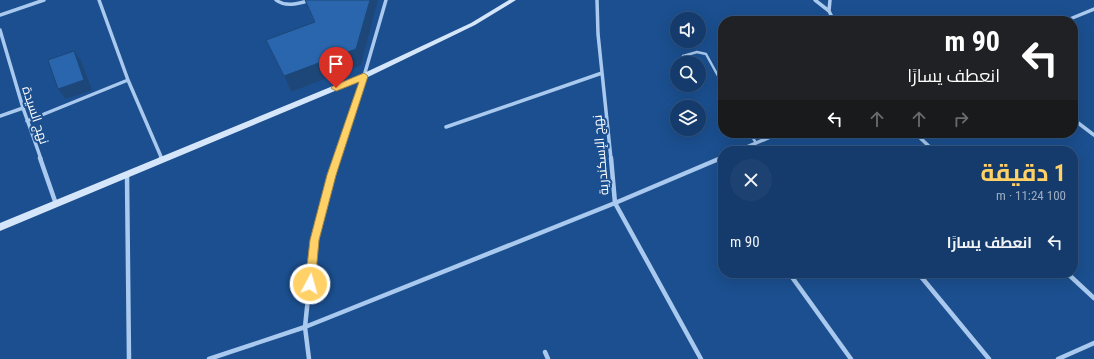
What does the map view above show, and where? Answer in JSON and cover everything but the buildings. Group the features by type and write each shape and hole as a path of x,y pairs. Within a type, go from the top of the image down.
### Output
{"main road":[{"path":"0,227 364,76 473,24 513,0"}],"street":[{"path":"0,15 44,0"},
{"path":"99,0 128,80 162,160"},
{"path":"276,0 279,3 288,5 311,0"},
{"path":"310,359 305,327 314,240 332,175 364,76 386,0"},
{"name":"نهج الإسكندرية","path":"597,0 598,34 615,203 702,359"},
{"path":"815,0 829,11 832,16"},
{"path":"829,11 830,0"},
{"path":"1077,16 1094,9"},
{"name":"نهج السيدة","path":"0,30 27,121 56,204"},
{"path":"446,127 602,73"},
{"path":"27,121 128,80"},
{"path":"0,116 23,108"},
{"path":"1078,123 1094,136"},
{"path":"749,146 768,138"},
{"path":"920,138 929,146"},
{"path":"209,359 305,327 615,203 718,159"},
{"path":"127,175 129,359"},
{"path":"793,278 851,359"},
{"path":"922,278 989,359"},
{"path":"1072,278 1094,298"},
{"path":"1058,359 1094,343"},
{"path":"545,352 548,359"}],"lane":[{"path":"683,56 697,52 706,54 718,76"},
{"path":"753,138 756,143"}],"route":[{"path":"310,284 314,240 332,175 364,76 336,88"}]}
